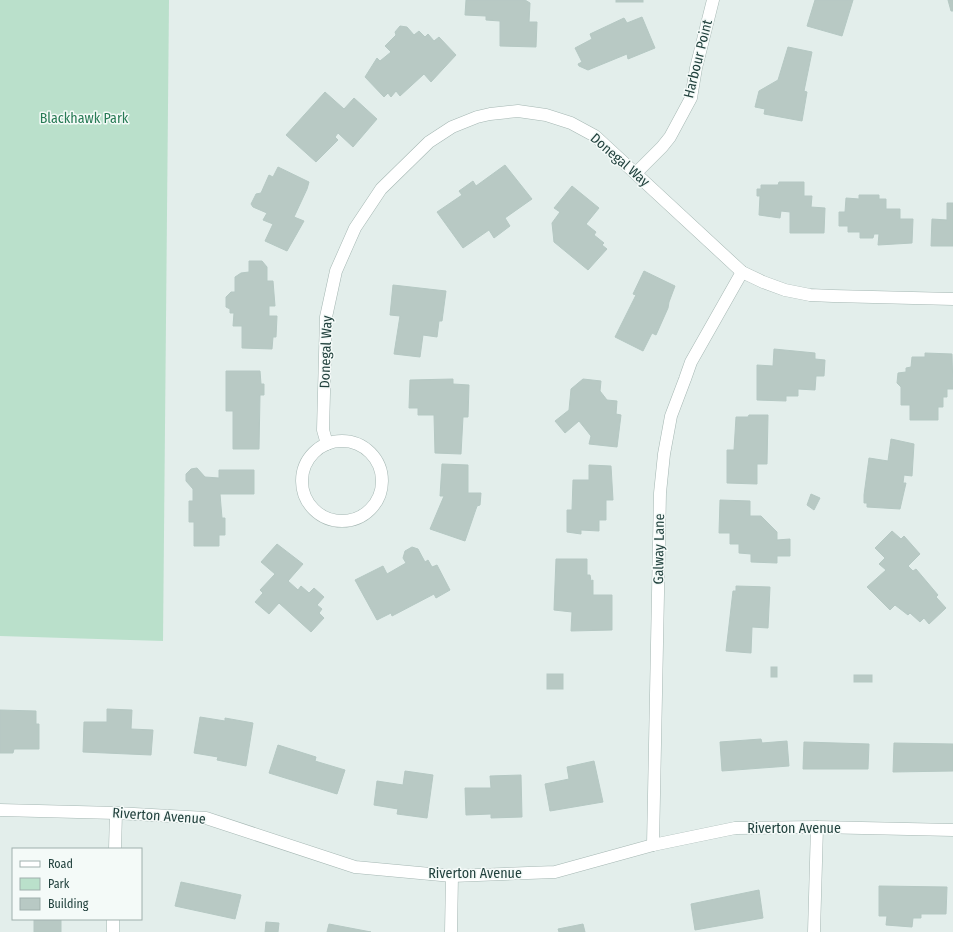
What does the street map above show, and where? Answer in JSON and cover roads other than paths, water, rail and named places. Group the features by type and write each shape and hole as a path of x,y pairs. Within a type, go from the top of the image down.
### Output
{"street":[{"name":"Harbour Point","path":"636,173 670,137 691,98 696,68 713,0"},
{"name":"Donegal Way","path":"327,444 323,430 326,317 336,271 344,249 355,228 381,189 429,142 452,127 477,117 505,112 531,112 558,118 596,136 742,272 785,290 810,295 953,299"},
{"name":"Galway Lane","path":"653,845 660,493 664,454 671,416 691,362 742,272"},
{"path":"338,441 350,441 361,445 371,452 378,461 382,472 383,484 380,496 375,506 356,520 345,522 333,521 323,517 314,510 307,501 303,490 302,479 304,468 309,458 317,449 327,444 338,441"},
{"name":"Riverton Avenue","path":"0,810 116,812 206,818 355,867 452,876 555,872 653,845 735,828 816,827 953,830"},
{"path":"115,848 116,812"},
{"path":"814,932 816,827"},
{"path":"451,932 452,876"},
{"path":"113,932 114,920"}],"park label":[{"name":"Blackhawk Park","path":"84,118"}]}
